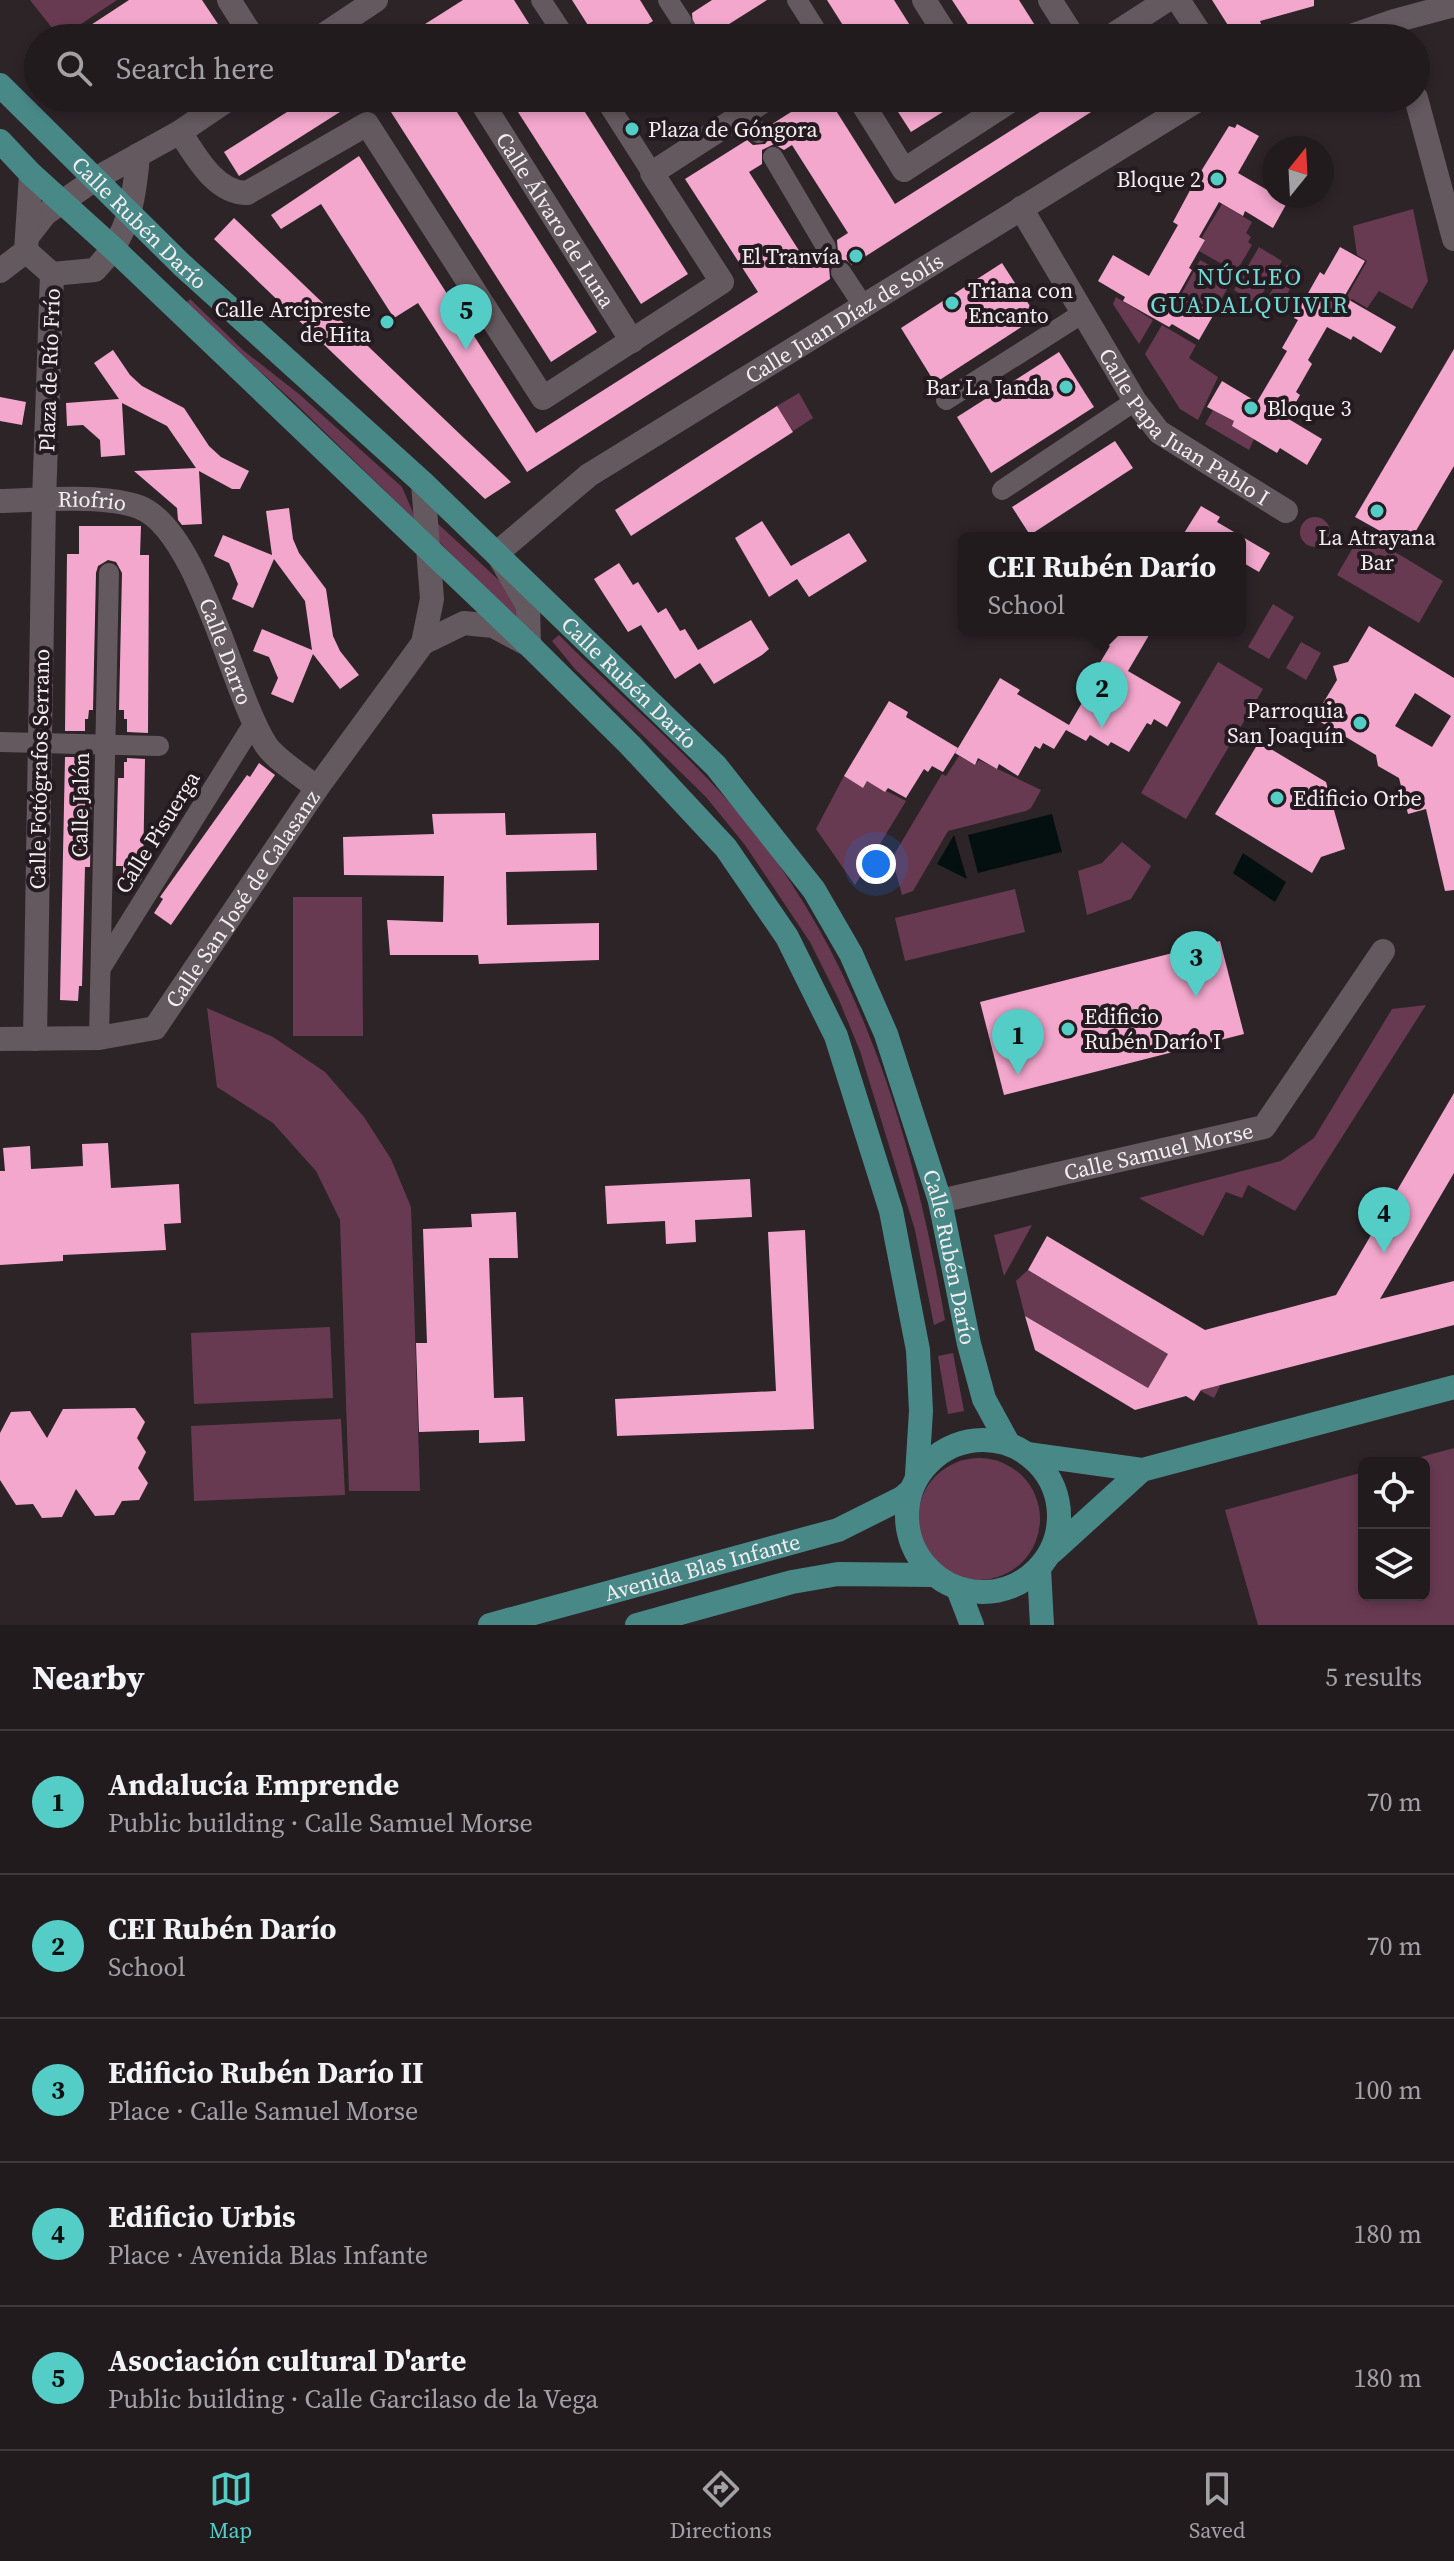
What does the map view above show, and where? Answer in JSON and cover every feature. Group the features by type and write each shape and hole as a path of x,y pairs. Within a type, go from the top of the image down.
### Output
{"main road":[{"name":"Calle Rubén Darío","path":"0,85 24,109"},
{"name":"Calle Rubén Darío","path":"27,112 182,265 423,483 716,766 814,890 851,954 886,1034 940,1201 971,1354 984,1399 1018,1449"},
{"name":"Calle Rubén Darío","path":"0,141 62,204 115,250 630,745 726,848 787,937 836,1036 891,1211 916,1334 921,1411 913,1483"},
{"path":"1142,1470 1022,1582 1001,1591 980,1593 958,1589 933,1575 918,1558 908,1537 905,1514 913,1483 935,1456 957,1443 982,1439 1018,1449 1142,1470 1454,1387"},
{"path":"1018,1449 1044,1469 1054,1489 1059,1510 1058,1533 1044,1561 1042,1625"},
{"name":"Avenida Blas Infante","path":"490,1625 838,1530 902,1498 913,1483"},
{"name":"Avenida Blas Infante","path":"637,1625 792,1582 838,1574 933,1575"},
{"path":"958,1589 972,1625"}],"street":[{"path":"229,0 244,24"},
{"path":"340,24 376,0"},
{"path":"541,0 557,24"},
{"path":"668,0 681,20"},
{"path":"797,0 812,24"},
{"path":"924,0 939,24"},
{"path":"1050,0 1065,24"},
{"path":"1130,24 1167,0"},
{"path":"1178,0 1194,24"},
{"path":"1410,24 1454,5"},
{"path":"0,271 27,244 37,222 95,179 209,112"},
{"name":"Calle Álvaro de Luna","path":"488,112 632,341"},
{"path":"180,132 213,176 237,193 247,193 367,124 543,398 722,282 613,112"},
{"path":"868,112 904,170 981,112"},
{"name":"Calle Juan Díaz de Solís","path":"497,553 589,475 1178,112"},
{"path":"1420,112 1454,239"},
{"path":"652,173 745,115"},
{"path":"52,274 95,270 115,250 129,213 138,155"},
{"path":"773,157 826,247"},
{"path":"27,244 31,174"},
{"name":"Calle Papa Juan Pablo I","path":"1021,208 1135,401 1159,432 1286,511"},
{"name":"Plaza de Río Frío","path":"27,244 52,274 44,500"},
{"path":"841,272 864,307"},
{"path":"946,400 1083,313"},
{"path":"1002,490 1135,401"},
{"path":"423,483 432,599 423,643"},
{"name":"Calle Fotógrafos Serrano","path":"35,1039 44,500"},
{"name":"Riofrio","path":"0,501 110,501 141,507"},
{"name":"Calle Darro","path":"141,507 163,524 197,579 268,747 317,788"},
{"path":"423,643 464,623 493,626 529,645 528,606 497,553"},
{"name":"Calle Jalón","path":"99,1038 109,573"},
{"name":"Calle San José de Calasanz","path":"0,1039 99,1038 155,1028 317,788 423,643"},
{"name":"Calle Pisuerga","path":"101,968 255,721"},
{"path":"0,742 159,746"},
{"name":"Calle Samuel Morse","path":"940,1201 1264,1127 1383,951"}],"shaded area":[{"path":"30,0 117,0 81,24 49,24"},
{"path":"1222,204 1252,222 1246,233 1251,237 1248,242 1252,245 1236,272 1199,251 1205,240 1202,237"},
{"path":"1413,209 1428,281 1412,309 1379,291 1367,308 1352,299 1348,303 1345,300 1367,261 1357,255 1353,226"},
{"path":"1259,247 1282,261 1256,304 1234,290"},
{"path":"1200,260 1233,278 1215,311 1182,293"},
{"path":"1287,265 1300,272 1277,311 1264,304"},
{"path":"1116,297 1153,320 1139,344 1113,304"},
{"path":"190,299 244,351 299,394 402,487 417,522 293,401 185,304"},
{"path":"1162,325 1196,345 1189,358 1218,377 1198,420 1180,409 1145,354"},
{"path":"799,393 813,418 793,431 777,406"},
{"path":"1213,410 1234,421 1254,439 1249,450 1205,424"},
{"path":"1315,517 1326,521 1330,532 1326,543 1315,547 1304,543 1300,532 1304,521"},
{"path":"435,521 516,596 521,623 438,541"},
{"path":"1362,532 1443,581 1419,623 1337,575"},
{"path":"1273,604 1294,617 1269,659 1248,647"},
{"path":"559,635 730,803 791,883 825,940 854,1000 900,1125 933,1255 945,1320 934,1325 915,1230 860,1051 810,942 745,845 706,797 575,669 552,641"},
{"path":"1301,642 1321,653 1306,680 1286,668"},
{"path":"1218,662 1263,689 1186,819 1141,793"},
{"path":"959,756 975,765 979,760 1041,790 1026,811 948,831 913,891 902,895 892,858 942,774 946,776"},
{"path":"844,776 863,788 867,781 906,801 855,885 816,829"},
{"path":"1052,814 1062,852 978,873 968,835"},
{"path":"954,835 967,879 937,864"},
{"path":"1122,842 1151,866 1131,899 1087,915 1078,871 1102,863"},
{"path":"1243,853 1286,882 1275,902 1233,873"},
{"path":"1015,889 1025,932 905,961 895,918"},
{"path":"293,897 362,897 363,1036 293,1036"},
{"path":"1426,1005 1295,1211 1248,1185 1242,1198 1226,1192 1203,1236 1139,1198 1281,1161 1314,1138 1392,1009"},
{"path":"207,1008 273,1037 325,1072 364,1117 391,1159 411,1207 420,1491 349,1491 340,1220 316,1171 273,1123 217,1087"},
{"path":"1032,1225 1004,1276 994,1235"},
{"path":"1028,1270 1187,1365 1214,1375 1220,1386 1214,1398 1159,1369 1148,1388 1025,1316 1016,1281"},
{"path":"330,1327 333,1398 194,1404 191,1333"},
{"path":"953,1353 964,1411 948,1414 938,1356"},
{"path":"341,1419 345,1495 194,1501 191,1426"},
{"path":"1454,1448 1454,1625 1258,1625 1225,1510 1358,1474 1358,1601 1430,1601 1430,1457 1421,1457"},
{"path":"979,1458 1002,1463 1022,1476 1035,1496 1040,1519 1035,1542 1022,1562 1002,1575 979,1580 956,1575 936,1562 923,1542 918,1519 923,1496 936,1476 956,1463"}],"building":[{"path":"129,0 202,0 218,24 92,24"},
{"path":"463,0 514,0 529,24 425,24"},
{"path":"572,0 640,0 653,21 648,24 587,24"},
{"path":"712,0 767,0 729,24 693,24 692,13"},
{"path":"827,0 894,0 909,24 842,24"},
{"path":"952,0 1019,0 1034,24 968,24"},
{"path":"1212,0 1314,0 1314,6 1260,21 1261,24 1227,24"},
{"path":"287,112 340,112 239,176 224,152"},
{"path":"391,112 457,112 597,332 551,362"},
{"path":"518,112 585,112 688,274 641,304"},
{"path":"791,112 837,112 895,204 1040,112 1091,112 852,265 846,260 835,261 829,267 830,279 527,472 418,303 394,318 321,204 281,229 271,215 359,156 536,433 758,292 685,179 747,140 753,145 765,144 770,138 769,126","holes":["774,144 784,150 792,145 848,233 837,240 838,253 832,258 820,259 815,254 805,260 749,172 762,164 762,150"]},
{"path":"898,112 943,112 911,132"},
{"path":"1237,124 1259,136 1238,173 1262,187 1262,208 1284,208 1273,228 1245,211 1243,216 1219,202 1199,237 1205,240 1179,293 1214,314 1199,340 1123,301 1125,297 1098,281 1113,255 1149,276 1178,225 1173,222 1195,181 1229,126 1235,128"},
{"path":"234,218 511,482 485,499 214,239"},
{"path":"1340,247 1365,261 1344,297 1396,327 1381,353 1353,336 1351,340 1327,327 1308,360 1312,364 1296,392 1300,395 1287,418 1322,439 1307,465 1280,448 1277,453 1232,426 1234,421 1207,407 1222,381 1257,402 1287,351 1282,348 1298,320 1294,318 1320,272 1324,275"},
{"path":"1002,263 1037,317 935,383 901,328"},
{"path":"1454,349 1454,466 1407,546 1355,517"},
{"path":"113,350 130,375 142,386 184,408 209,446 221,457 249,471 240,489 232,489 199,471 202,524 182,525 178,520 177,508 134,471 196,468 167,426 122,403 125,455 101,457 100,440 83,425 67,426 66,403 119,399 94,363"},
{"path":"1059,352 1094,407 991,473 957,417"},
{"path":"0,397 26,402 22,425 0,421"},
{"path":"777,406 793,432 631,536 615,510"},
{"path":"1115,441 1133,468 1035,532 1028,532 1012,507"},
{"path":"1201,506 1220,517 1217,522 1234,532 1185,532"},
{"path":"289,508 293,539 299,553 326,589 333,636 340,651 359,675 340,689 313,654 293,703 271,694 278,678 269,657 253,651 262,629 312,650 305,601 274,559 253,608 232,599 238,584 229,563 214,556 223,535 272,555 266,511"},
{"path":"762,521 791,566 849,533 867,561 809,597 797,579 769,597 735,538"},
{"path":"79,526 141,526 140,555 149,555 148,733 127,732 124,710 119,710 122,573 116,562 108,560 98,566 96,573 93,710 89,710 88,719 85,719 85,731 65,731 67,554 79,554"},
{"path":"1246,539 1270,553 1259,572 1246,564"},
{"path":"619,563 633,585 638,582 658,613 666,608 680,631 685,629 698,650 751,620 769,649 714,684 700,663 675,679 641,625 628,632 594,579"},
{"name":"Parroquia San Joaquín","path":"1369,626 1454,678 1454,890 1445,891 1426,809 1408,814 1399,778 1378,766 1376,755 1314,718 1337,680 1333,666 1348,662","holes":["1415,693 1451,716 1432,747 1395,726"]},
{"path":"1094,636 1148,636 1128,671 1181,702 1167,727 1154,719 1151,725 1147,723 1129,752 1111,742 1108,746 1090,735 1086,741 1066,730 1054,749 1043,743 1040,749 1035,746 1018,776 999,764 997,769 978,758 975,765 955,753 1000,678 1020,690 1017,694 1069,725 1090,689 1086,686 1110,646"},
{"path":"889,701 908,712 906,717 958,748 943,772 932,766 928,772 924,769 906,798 888,788 885,792 867,781 863,788 844,776"},
{"name":"Edificio Orbe","path":"1259,742 1326,782 1345,849 1321,857 1312,873 1215,814"},
{"path":"65,757 85,757 85,777 92,779 90,867 85,867 82,986 79,986 78,1001 60,1000"},
{"path":"127,758 145,759 143,876 140,882 123,881 123,866 116,866 118,778 124,778"},
{"path":"259,763 275,775 171,925 154,913 163,899 160,897 247,775 250,777"},
{"path":"505,813 506,835 596,833 597,870 506,872 507,925 599,923 599,960 479,964 478,955 390,955 387,920 443,922 444,876 344,875 343,837 434,834 432,814"},
{"name":"Edificio Rubén Darío I","path":"1220,941 1244,1034 1004,1095 980,1002"},
{"path":"1454,1093 1454,1173 1380,1299 1454,1281 1454,1325 1201,1390 1194,1401 1186,1396 1135,1410 1035,1350 1025,1316 1148,1388 1168,1354 1028,1270 1047,1236 1205,1330 1336,1295"},
{"path":"108,1143 111,1188 179,1184 181,1223 164,1224 166,1250 63,1255 63,1261 0,1265 0,1171 5,1171 3,1148 30,1146 31,1169 83,1166 82,1144"},
{"path":"750,1179 752,1217 695,1220 696,1242 666,1244 665,1221 607,1224 605,1186"},
{"path":"516,1212 518,1258 489,1258 494,1398 523,1397 525,1441 479,1443 479,1430 419,1432 416,1343 427,1343 423,1229 472,1227 471,1214"},
{"path":"805,1230 814,1429 617,1436 615,1399 776,1391 768,1232"},
{"path":"135,1408 145,1422 137,1438 146,1452 138,1468 148,1483 139,1500 122,1501 114,1515 95,1516 76,1489 62,1517 42,1518 33,1504 16,1505 0,1480 0,1433 11,1412 30,1411 47,1438 63,1409"}],"tunnel":[{"path":"681,20 683,24"}],"place":[{"name":"Plaza de Góngora","path":"632,129"},
{"name":"Bloque 2","path":"1217,179"},
{"name":"El Tranvía","path":"856,256"},
{"name":"Triana con Encanto","path":"952,303"},
{"name":"Calle Arcipreste de Hita","path":"387,322"},
{"name":"Asociación cultural D'arte","path":"466,350"},
{"name":"Bar La Janda","path":"1066,387"},
{"name":"Bloque 3","path":"1251,408"},
{"name":"La Atrayana Bar","path":"1377,511"},
{"name":"Parroquia San Joaquín","path":"1360,723"},
{"name":"CEI Rubén Darío","path":"1102,728"},
{"name":"Edificio Orbe","path":"1277,798"},
{"name":"Edificio Rubén Darío II","path":"1196,997"},
{"name":"Edificio Rubén Darío I","path":"1068,1029"},
{"name":"Andalucía Emprende","path":"1018,1075"},
{"name":"Edificio Urbis","path":"1384,1253"}],"district":[{"name":"NÚCLEO GUADALQUIVIR","path":"1250,291"}]}
